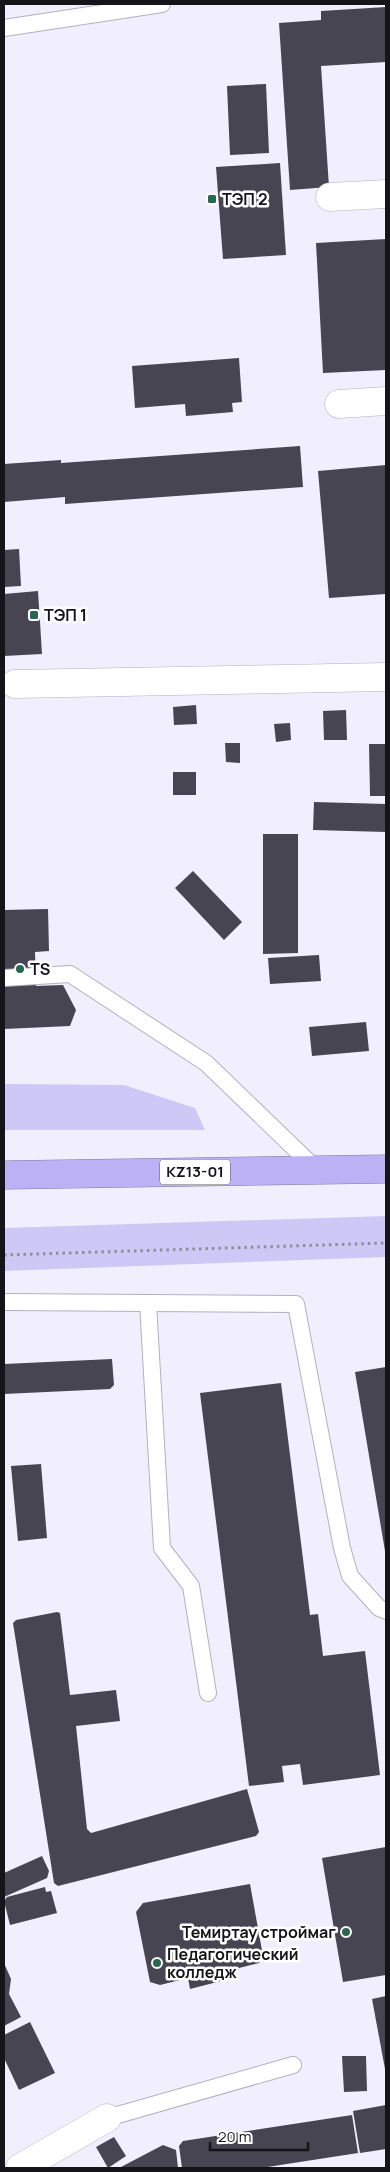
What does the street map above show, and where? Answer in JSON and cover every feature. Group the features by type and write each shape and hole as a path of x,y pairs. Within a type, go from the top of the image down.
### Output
{"highway":[{"name":"KZ13-01","path":"4,1175 386,1169"}],"street":[{"path":"330,197 386,194"},
{"path":"339,404 386,401"},
{"path":"15,684 386,677"},
{"path":"20,2168 107,2118"}],"lane":[{"path":"4,28 162,4"},
{"path":"4,978 70,974 206,1063 317,1170"},
{"path":"4,1302 296,1304 342,1548 350,1576 379,1608 386,1611"},
{"path":"148,1303 162,1548 191,1586 208,1693"},
{"path":"107,2118 293,2065"}],"path":[{"path":"4,1255 386,1243"}],"shaded area":[{"path":"4,1084 124,1085 195,1108 205,1130 4,1130"},
{"path":"386,1216 386,1257 4,1271 4,1228"}],"building":[{"path":"386,7 386,62 321,66 329,187 290,190 279,23 321,20 321,11"},
{"path":"266,84 269,153 230,155 227,86"},
{"path":"280,163 286,255 223,259 216,167"},
{"path":"386,239 386,370 323,373 316,243"},
{"path":"239,358 242,402 232,403 233,412 186,416 185,404 135,408 132,366"},
{"path":"300,446 303,487 65,504 65,497 4,502 4,464 61,460 61,463"},
{"path":"386,465 386,594 329,598 318,471"},
{"path":"19,549 21,586 4,587 4,550"},
{"path":"38,591 42,654 4,656 4,594"},
{"path":"196,705 197,724 174,725 173,707"},
{"path":"346,710 347,740 324,740 323,711"},
{"path":"290,723 291,740 276,742 274,724"},
{"path":"225,743 240,743 240,763 226,762"},
{"path":"369,744 386,744 386,796 370,796"},
{"path":"173,772 196,772 196,795 173,795"},
{"path":"314,802 386,804 386,832 313,830"},
{"path":"263,834 298,834 298,953 263,954"},
{"path":"193,871 242,922 224,940 175,888"},
{"name":"TS","path":"48,909 49,951 35,952 36,986 63,985 76,1010 70,1026 4,1029 4,910"},
{"path":"319,955 321,981 270,984 268,958"},
{"path":"366,1022 369,1051 312,1056 309,1027"},
{"path":"112,1359 114,1385 110,1389 4,1394 4,1364"},
{"path":"386,1367 386,1551 385,1551 355,1372"},
{"path":"281,1383 310,1615 318,1614 323,1656 365,1651 380,1775 303,1785 300,1764 282,1766 284,1782 249,1786 200,1393"},
{"path":"41,1464 47,1538 18,1541 11,1466"},
{"path":"60,1613 70,1695 116,1690 120,1721 76,1726 87,1829 91,1833 247,1789 259,1832 256,1836 58,1886 54,1883 13,1623 16,1620"},
{"path":"386,1847 386,1975 343,1982 322,1858"},
{"path":"42,1856 49,1871 47,1878 4,1897 4,1873"},
{"path":"250,1884 263,1956 259,1963 227,1971 229,1979 190,1989 188,1978 160,1985 150,1982 136,1912 143,1903"},
{"path":"45,1887 46,1892 51,1891 57,1913 10,1925 4,1901 7,1897"},
{"path":"4,1963 11,1979 9,1994 21,2017 4,2026"},
{"path":"386,1996 386,2069 385,2069 372,1999"},
{"path":"30,2022 55,2073 19,2090 4,2058 4,2035"},
{"path":"342,2056 366,2056 367,2091 344,2092"},
{"path":"386,2105 386,2149 360,2153 353,2111"},
{"path":"352,2115 358,2153 261,2168 182,2168 179,2146 183,2141"},
{"path":"114,2137 126,2156 108,2168 96,2147"},
{"path":"163,2145 176,2150 178,2168 119,2168"}],"place":[{"name":"ТЭП 2","path":"212,199"},
{"name":"ТЭП 1","path":"34,615"},
{"name":"TS","path":"20,969"},
{"name":"Темиртау строймаг","path":"346,1932"},
{"name":"Педагогический колледж","path":"157,1963"}]}
